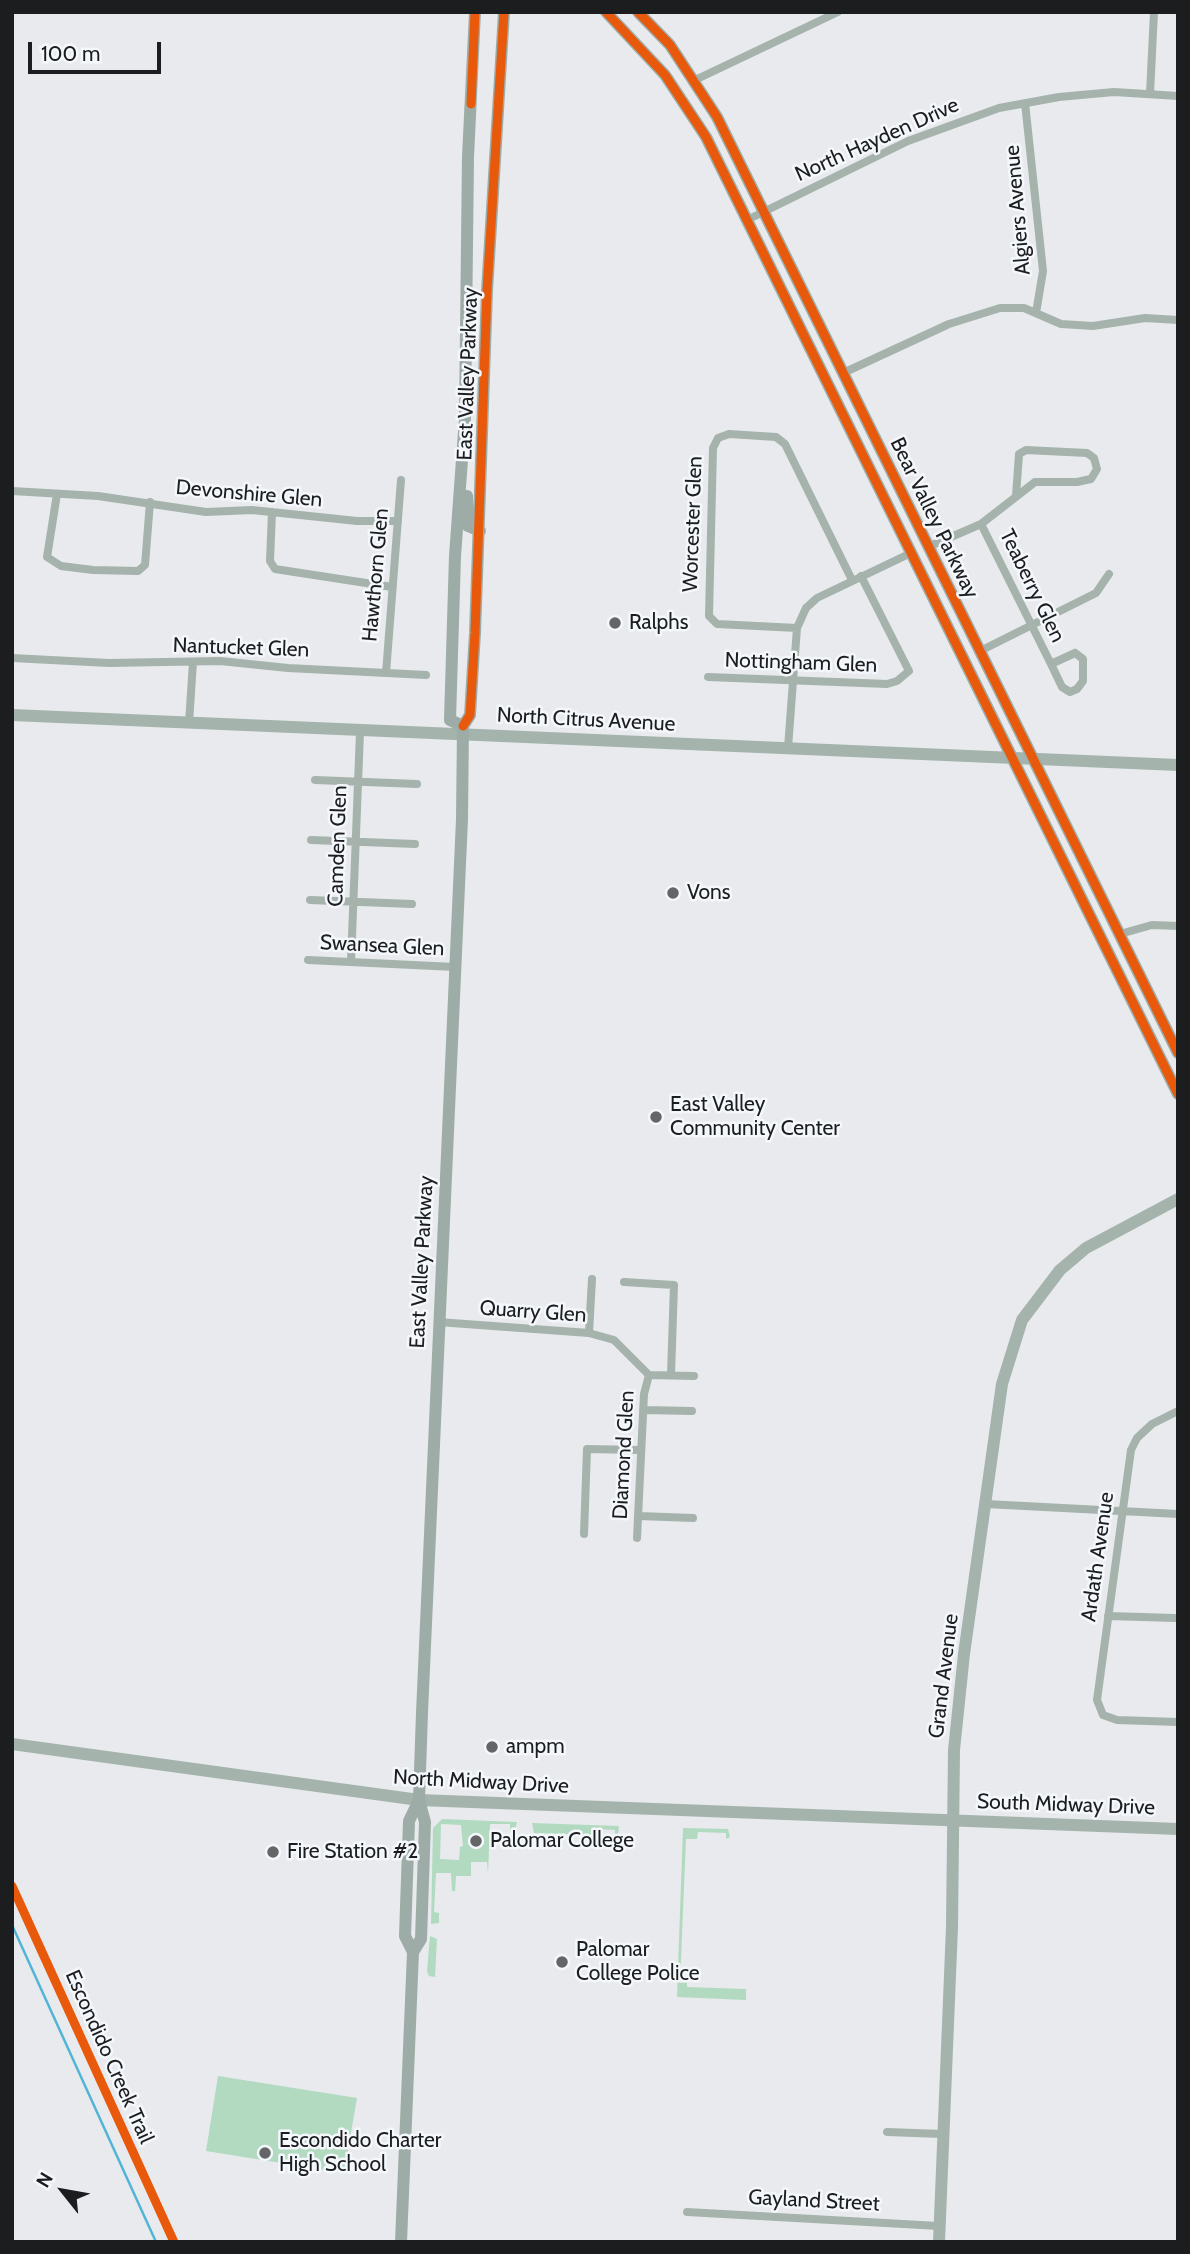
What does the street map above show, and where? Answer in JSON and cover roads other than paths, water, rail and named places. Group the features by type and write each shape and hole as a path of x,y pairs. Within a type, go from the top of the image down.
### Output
{"main road":[{"name":"East Valley Parkway","path":"463,730 450,720 455,556 467,331 468,157 475,12"},
{"name":"East Valley Parkway","path":"401,2242 413,1952 405,1936 409,1821 419,1801 463,730 470,715 480,531 487,290 504,12"},
{"name":"Bear Valley Parkway","path":"606,12 642,47 686,103 747,220 1178,1094"},
{"name":"Bear Valley Parkway","path":"638,12 670,45 695,80 764,211 1178,1053"},
{"path":"461,476 467,489 468,526 480,531"}],"street":[{"path":"695,80 838,12"},
{"path":"1150,94 1154,12"},
{"name":"North Hayden Drive","path":"747,220 918,136 956,121 1025,103 1114,92 1178,96"},
{"name":"Algiers Avenue","path":"1025,103 1043,271 1036,313"},
{"path":"843,373 949,324 1000,308 1024,308 1061,324 1093,326 1145,318 1178,320"},
{"name":"Worcester Glen","path":"797,628 717,624 709,616 713,448 718,438 729,434 776,436 785,444 852,580"},
{"path":"928,547 981,524 1035,482 1077,482 1091,479 1097,469 1094,458 1087,453 1026,450 1019,454 1016,496"},
{"name":"Hawthorn Glen","path":"386,673 401,480"},
{"name":"Devonshire Glen","path":"12,491 150,502 206,512 272,512 357,521 398,521"},
{"path":"57,494 47,556 61,566 93,570 138,570 145,565 150,502"},
{"path":"272,512 270,561 275,569 391,587"},
{"name":"Teaberry Glen","path":"981,524 1062,687 1070,692 1077,689 1083,681 1083,659 1075,653 1051,664"},
{"path":"788,748 797,628 806,608 817,598 911,553"},
{"path":"980,651 1096,593 1109,575"},
{"name":"Nottingham Glen","path":"708,677 887,684 897,681 909,671 861,576"},
{"name":"Nantucket Glen","path":"12,658 109,663 220,661 288,668 426,675"},
{"path":"189,723 193,662"},
{"name":"North Citrus Avenue","path":"12,715 360,732 463,730 1032,760 1178,765"},
{"name":"Camden Glen","path":"351,962 360,732"},
{"path":"315,780 417,784"},
{"path":"311,840 415,844"},
{"path":"310,900 412,904"},
{"path":"1120,934 1152,925 1178,926"},
{"name":"Swansea Glen","path":"308,960 455,967"},
{"name":"Grand Avenue","path":"939,2242 952,1927 952,1820 964,1654 1002,1384 1014,1337 1031,1306 1060,1270 1086,1248 1178,1199"},
{"path":"589,1333 592,1279"},
{"path":"624,1282 674,1285 671,1375"},
{"name":"Quarry Glen","path":"438,1322 589,1333 614,1340 649,1375"},
{"path":"649,1375 694,1376"},
{"name":"Diamond Glen","path":"638,1538 645,1381 649,1375"},
{"path":"644,1410 692,1411"},
{"name":"Ardath Avenue","path":"1178,1411 1152,1424 1137,1438 1131,1450 1097,1700 1103,1716 1117,1720 1178,1722"},
{"path":"584,1534 587,1449 641,1450"},
{"path":"986,1504 1178,1514"},
{"path":"639,1516 693,1518"},
{"path":"1108,1616 1175,1618"},
{"name":"North Midway Drive","path":"12,1744 419,1801 952,1820"},
{"name":"South Midway Drive","path":"952,1820 1178,1829"},
{"path":"887,2132 942,2134"},
{"name":"Gayland Street","path":"687,2212 939,2226"}],"waterway":[{"path":"12,1925 156,2242"}],"place":[{"name":"Ralphs","path":"615,623"},
{"name":"Vons","path":"673,893"},
{"name":"East Valley Community Center","path":"656,1117"},
{"name":"ampm","path":"492,1747"},
{"name":"Palomar College","path":"476,1841"},
{"name":"Fire Station #2","path":"273,1852"},
{"name":"Palomar College Police","path":"562,1962"},
{"name":"Escondido Charter High School","path":"265,2153"}]}
